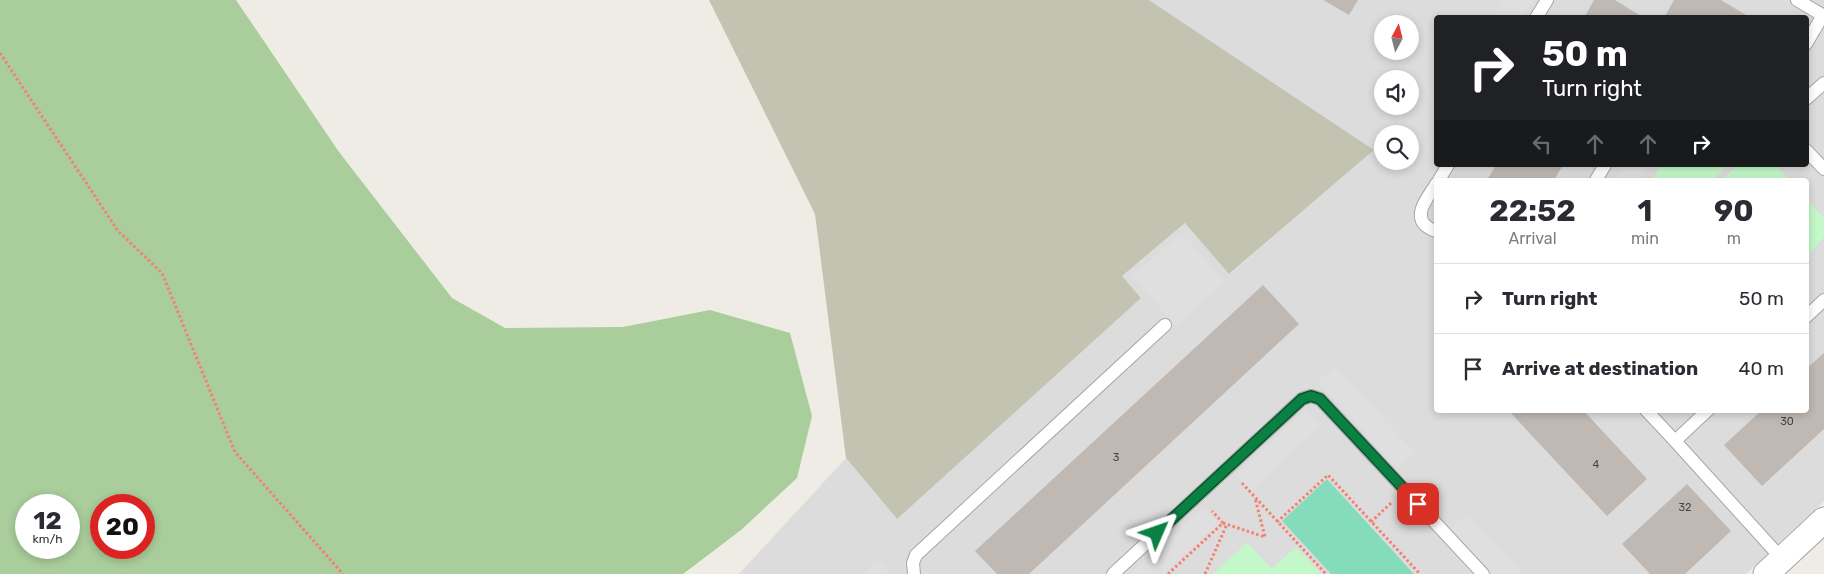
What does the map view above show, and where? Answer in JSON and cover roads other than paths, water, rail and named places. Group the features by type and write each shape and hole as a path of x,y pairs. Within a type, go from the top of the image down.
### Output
{"street":[{"path":"1774,566 1824,520"}],"lane":[{"path":"1538,15 1547,0"},
{"path":"1797,0 1823,15 1809,39"},
{"path":"1809,96 1824,83"},
{"path":"1809,153 1824,169"},
{"path":"1439,178 1447,167"},
{"path":"1597,178 1604,167"},
{"path":"1434,187 1422,208 1421,218 1425,225 1434,230"},
{"path":"1809,314 1824,300"},
{"path":"914,574 913,563 916,556 1165,325"},
{"path":"1113,574 1302,399 1311,396 1320,399 1483,574"},
{"path":"1649,413 1675,441 1774,566"},
{"path":"1675,441 1705,413"}]}
